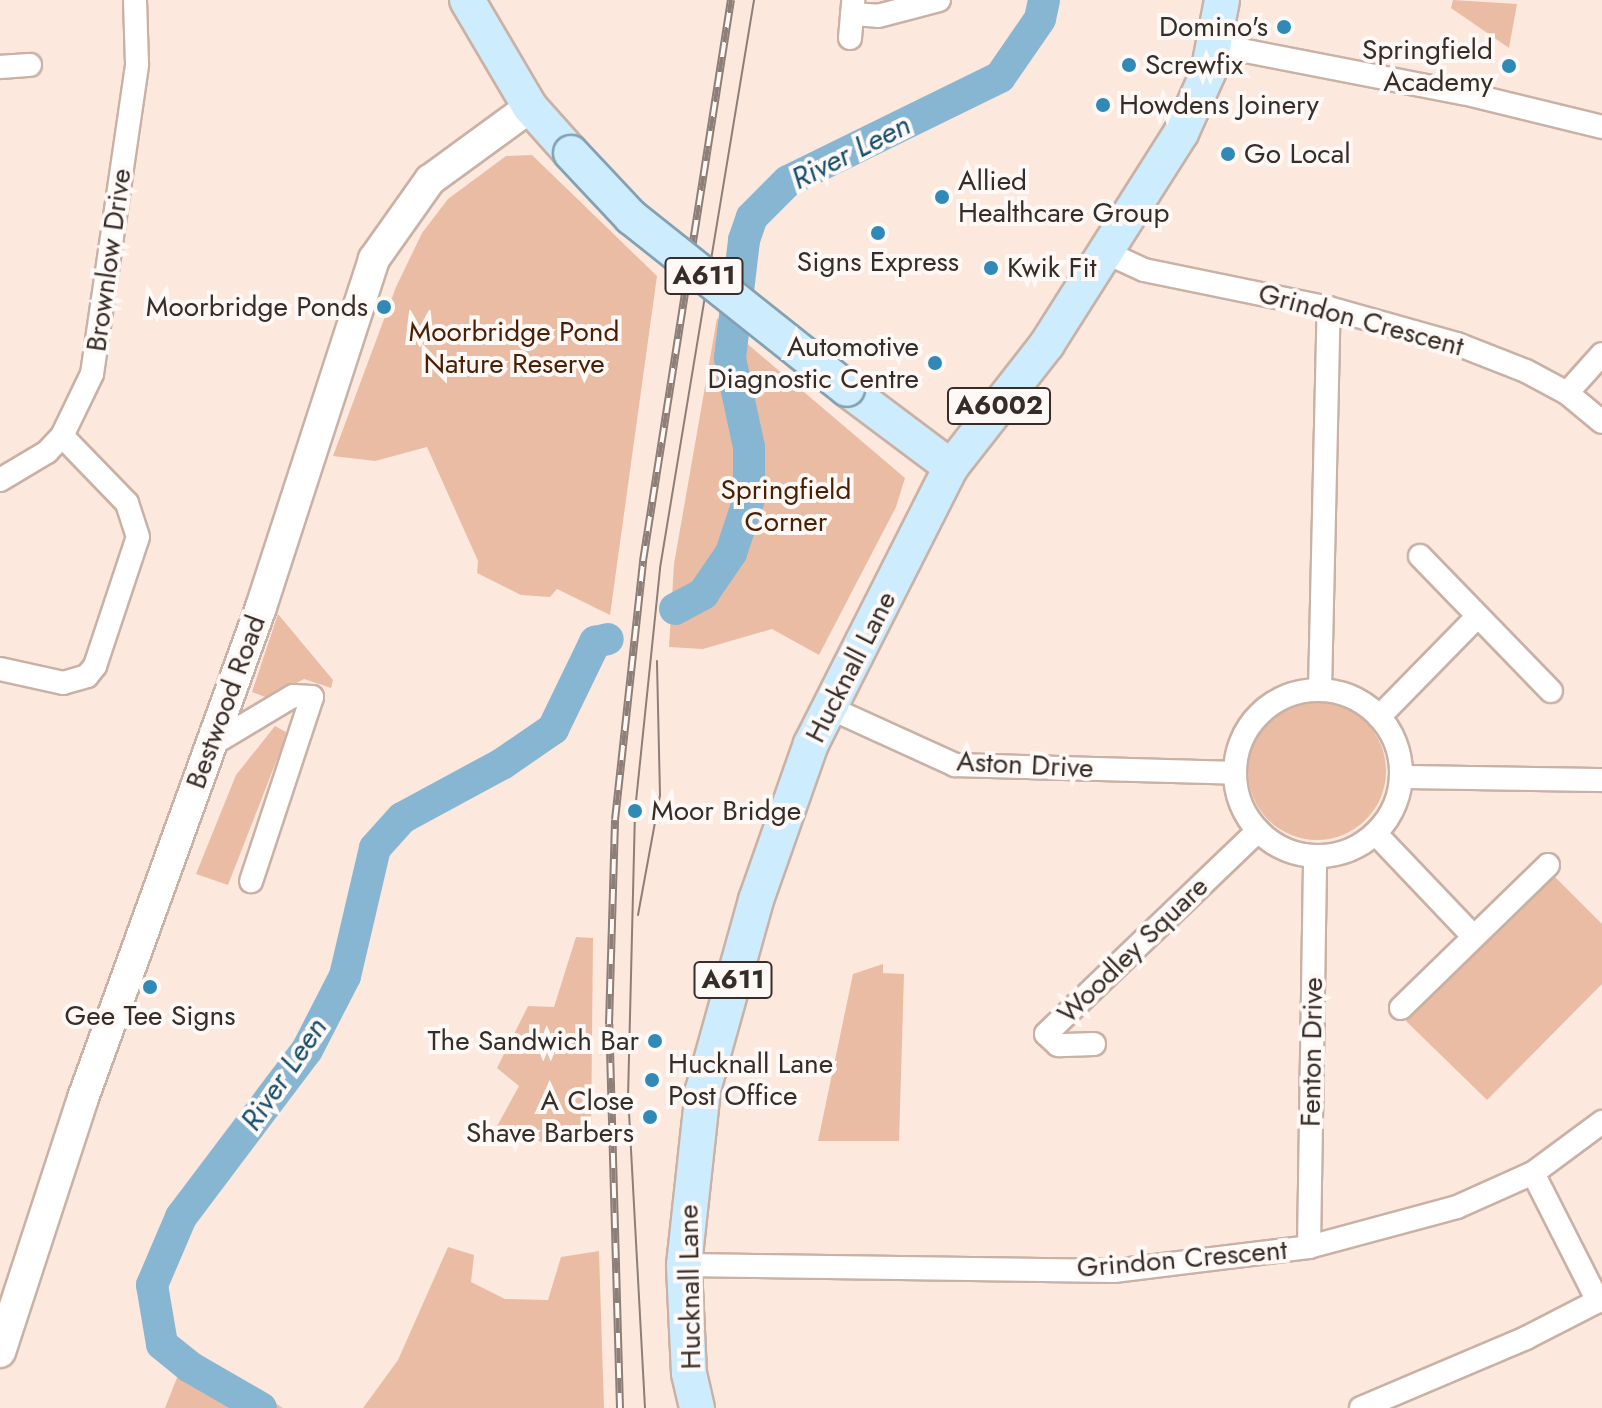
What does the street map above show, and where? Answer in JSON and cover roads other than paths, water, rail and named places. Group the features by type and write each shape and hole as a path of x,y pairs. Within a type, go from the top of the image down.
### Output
{"main road":[{"name":"A611","path":"467,0 530,107 631,217 847,389 951,467"},
{"name":"Hucknall Lane","path":"697,1408 689,1373 684,1265 689,1186 708,1070 756,900 828,707 951,467 1047,344 1181,133 1215,45 1222,0"},
{"name":"Bestwood Road","path":"0,1352 206,748 261,607 374,259 430,180 530,107"}],"street":[{"name":"Brownlow Drive","path":"0,480 47,452 62,436 79,410 96,356 137,64 135,0"},
{"path":"850,38 853,7 878,16 939,0"},
{"path":"1215,45 1463,93 1602,127"},
{"path":"0,67 30,65"},
{"name":"Grindon Crescent","path":"1105,252 1144,270 1329,308 1483,353 1567,393 1602,422"},
{"path":"1320,690 1329,308"},
{"path":"1567,393 1602,354"},
{"path":"16,649 5,670 63,683 87,676 95,666 138,537 127,503 62,436"},
{"path":"1420,556 1551,691"},
{"path":"1379,717 1478,616"},
{"path":"1320,690 1362,703 1379,717 1392,734 1402,777 1394,808 1376,834 1348,851 1315,857 1284,850 1258,831 1241,804 1235,773 1245,733 1258,717 1276,702 1320,690"},
{"path":"206,748 293,696 312,697 251,871"},
{"name":"Aston Drive","path":"828,707 955,765 1235,773"},
{"path":"1402,777 1602,780"},
{"name":"Woodley Square","path":"1094,1044 1058,1045 1046,1034 1258,831"},
{"path":"1376,834 1474,937"},
{"name":"Fenton Drive","path":"1309,1247 1315,857"},
{"path":"1401,1008 1548,865"},
{"name":"Grindon Crescent","path":"684,1265 1114,1271 1309,1247 1457,1207 1533,1173 1602,1122"},
{"path":"1361,1408 1600,1300 1533,1173"}],"waterway":[{"name":"River Leen","path":"675,609 703,594 731,553 749,499 749,447 730,358 744,240 752,217 788,181 1000,77 1040,19 1044,0"},
{"name":"River Leen","path":"261,1408 190,1367 162,1344 152,1285 181,1217 307,1050 345,976 375,848 402,818 502,764 553,729 595,642 608,639"}],"tram line":[{"path":"645,1408 628,1098 635,811 660,568 754,0"},
{"path":"638,915 660,795 657,661"}],"railway":[{"path":"620,1408 609,1024 615,820 643,561 731,0"}],"place":[{"name":"Domino's","path":"1284,27"},
{"name":"Screwfix","path":"1129,65"},
{"name":"Springfield Academy","path":"1509,66"},
{"name":"Howdens Joinery","path":"1103,105"},
{"name":"Go Local","path":"1228,154"},
{"name":"Allied Healthcare Group","path":"942,197"},
{"name":"Signs Express","path":"878,233"},
{"name":"Kwik Fit","path":"991,268"},
{"name":"Moorbridge Ponds","path":"384,307"},
{"name":"Automotive Diagnostic Centre","path":"935,363"},
{"name":"Moor Bridge","path":"635,811"},
{"name":"Gee Tee Signs","path":"150,987"},
{"name":"The Sandwich Bar","path":"655,1041"},
{"name":"Hucknall Lane Post Office","path":"652,1080"},
{"name":"A Close Shave Barbers","path":"650,1117"}],"park label":[{"name":"Moorbridge Pond Nature Reserve","path":"514,348"},
{"name":"Springfield Corner","path":"786,506"}]}
